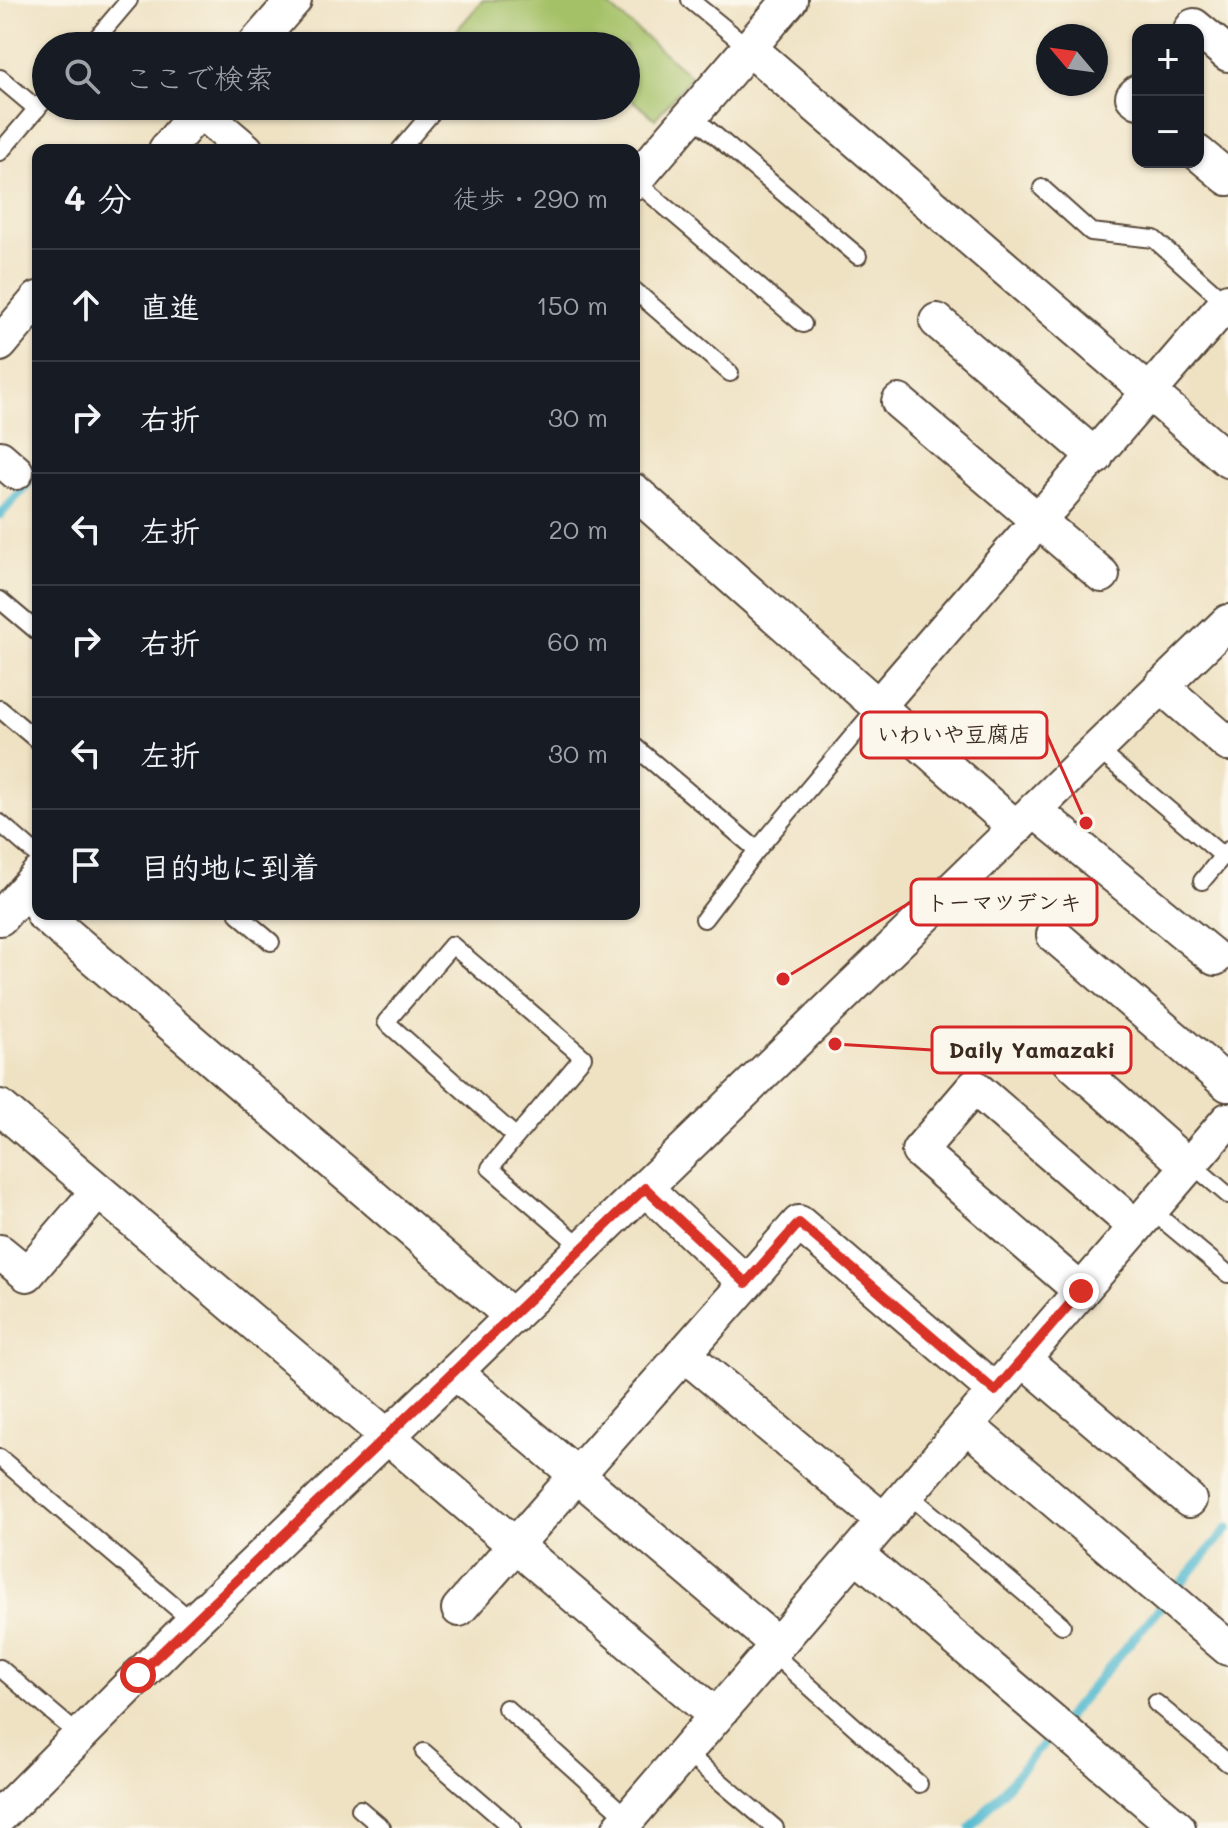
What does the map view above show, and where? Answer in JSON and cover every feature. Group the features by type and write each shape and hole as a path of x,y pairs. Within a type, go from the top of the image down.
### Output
{"street":[{"path":"266,32 294,0"},
{"path":"640,175 790,0"},
{"path":"1204,34 1228,54"},
{"path":"749,48 1228,460"},
{"path":"171,144 192,120"},
{"path":"215,120 240,144"},
{"path":"1204,158 1228,178"},
{"path":"879,705 1151,394 1227,302"},
{"path":"0,344 32,306"},
{"path":"937,321 1096,457"},
{"path":"899,402 1102,575"},
{"path":"640,496 879,705 1025,819 1215,958"},
{"path":"14,1817 80,1736 193,1622 513,1317 1228,622"},
{"path":"1161,686 1228,744"},
{"path":"49,920 513,1317"},
{"path":"1054,935 1228,1084"},
{"path":"1070,1061 1188,1166"},
{"path":"1081,1291 919,1151 974,1087 1143,1218"},
{"path":"0,1107 716,1716"},
{"path":"629,1825 685,1752 1228,1120"},
{"path":"645,1188 746,1283"},
{"path":"0,1252 27,1274 98,1191"},
{"path":"459,1609 799,1223 995,1391"},
{"path":"683,1353 884,1521"},
{"path":"1023,1359 1189,1500"},
{"path":"455,1372 774,1648"},
{"path":"966,1425 1228,1648"},
{"path":"856,1554 1178,1828"}],"lane":[{"path":"102,32 129,0"},
{"path":"690,0 749,48"},
{"path":"0,78 32,98"},
{"path":"0,152 32,115"},
{"path":"691,115 858,256"},
{"path":"405,144 426,120"},
{"path":"640,187 803,324"},
{"path":"1042,188 1091,232 1154,239 1227,302"},
{"path":"640,295 730,373"},
{"path":"0,600 32,627"},
{"path":"704,919 757,850 879,705"},
{"path":"0,709 32,736"},
{"path":"1097,749 1226,853 1202,881"},
{"path":"640,751 757,850"},
{"path":"0,823 32,851"},
{"path":"245,920 271,942"},
{"path":"515,1136 386,1022 452,945 583,1057 490,1168 583,1248"},
{"path":"1188,1166 1201,1172 1228,1195"},
{"path":"1143,1218 1228,1274"},
{"path":"0,1458 193,1622"},
{"path":"907,1493 1062,1625"},
{"path":"774,1648 919,1784"},
{"path":"0,1668 80,1736"},
{"path":"1156,1703 1228,1763"},
{"path":"506,1708 629,1825"},
{"path":"424,1752 512,1828"},
{"path":"685,1752 775,1828"},
{"path":"360,1809 382,1828"}],"green space":[{"path":"483,0 602,0 639,32 455,32"},
{"path":"640,32 691,76 655,119 640,107"}],"waterway":[{"path":"0,515 30,481"},
{"path":"1173,1593 1228,1528"},
{"path":"1064,1720 1163,1604"},
{"path":"971,1828 1054,1731"}],"place":[{"name":"いわいや豆腐店","path":"1086,823"},
{"name":"トーマツデンキ","path":"783,979"},
{"name":"Daily Yamazaki","path":"835,1044"}],"route":[{"path":"138,1675 645,1188 746,1283 799,1223 995,1391 1081,1291"}]}
